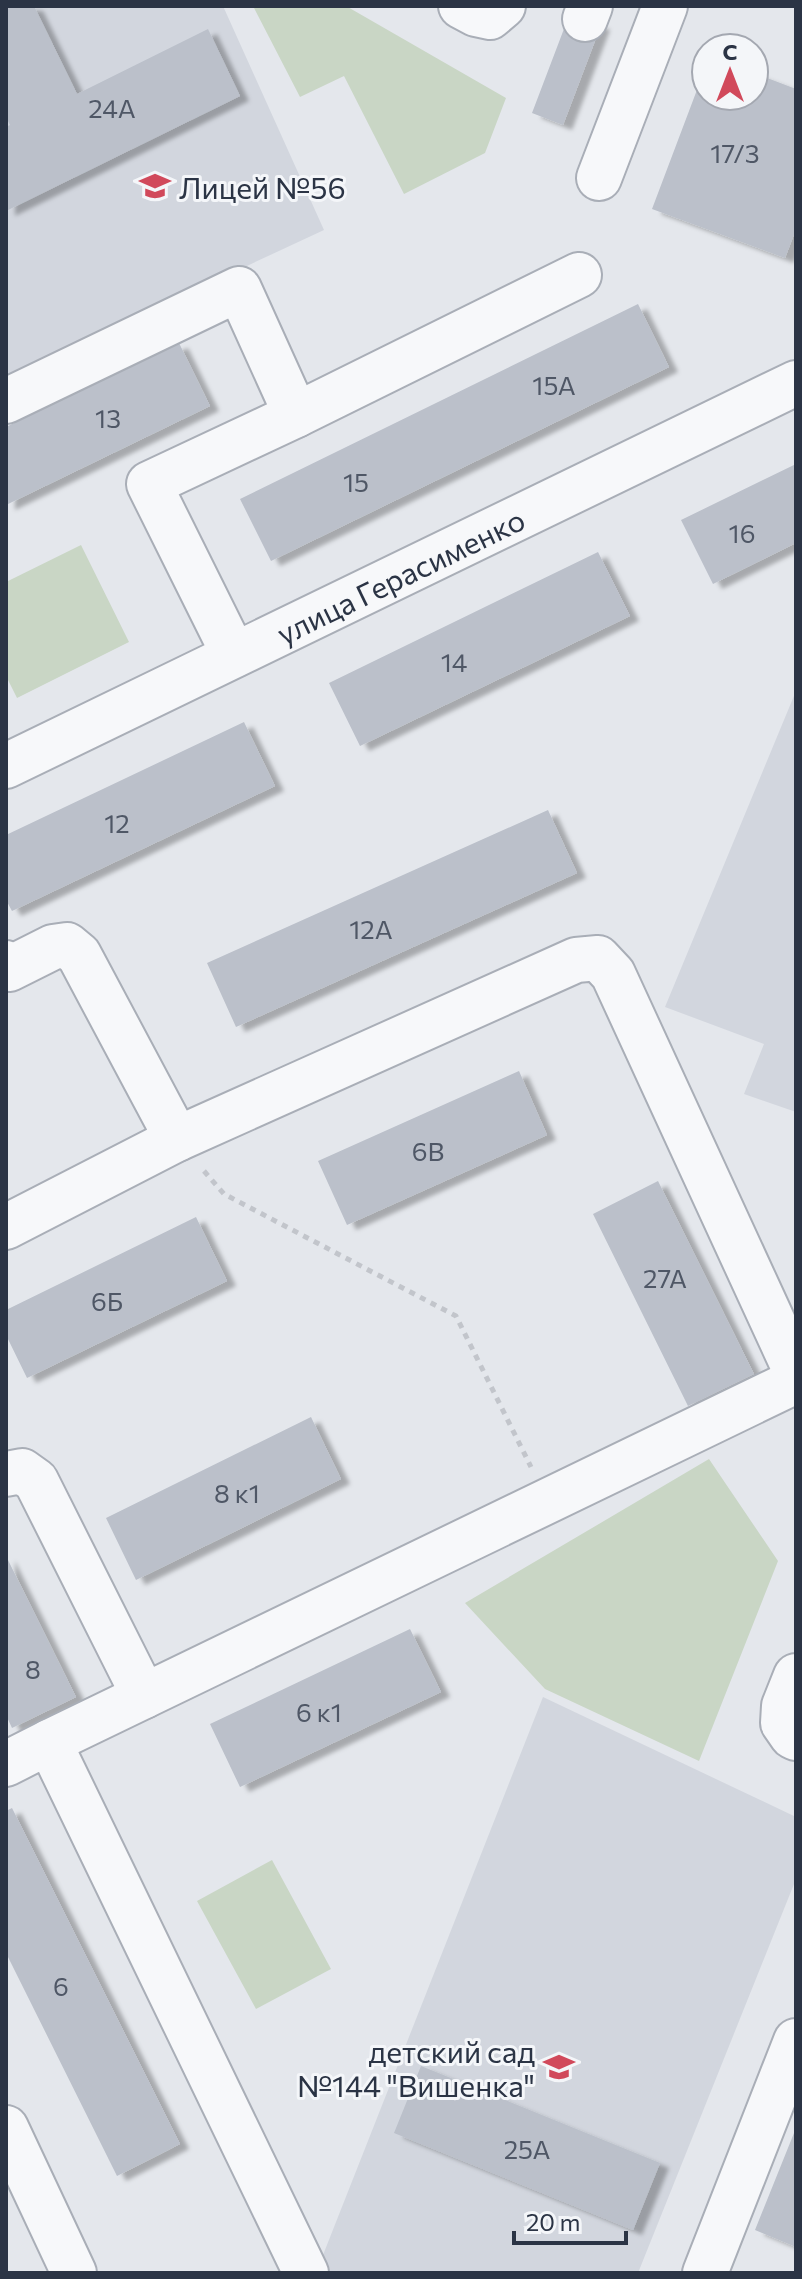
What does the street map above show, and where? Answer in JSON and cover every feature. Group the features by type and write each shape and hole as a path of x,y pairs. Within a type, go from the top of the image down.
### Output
{"street":[{"path":"461,6 490,17 503,6"},
{"path":"599,178 665,6"},
{"path":"234,655 149,484 579,275"},
{"path":"6,401 239,289 296,415"},
{"name":"улица Герасименко","path":"6,766 796,383"},
{"path":"7,967 53,947 67,945 79,955 177,1139"},
{"path":"6,1227 177,1139 576,960 598,958 613,974 796,1372"},
{"path":"6,1764 796,1381"},
{"path":"6,1474 22,1471 36,1481 144,1696"},
{"path":"796,1676 784,1706 783,1723 796,1738"},
{"path":"49,1742 306,2273"},
{"path":"705,2273 796,2041"},
{"path":"6,2128 74,2273"}],"path":[{"path":"177,1139 224,1194 456,1316 548,1501"}],"shaded area":[{"name":"Лицей №56","path":"6,6 223,6 324,230 6,378"},
{"path":"796,691 796,1112 744,1094 764,1044 665,1007"},
{"name":"детский сад №144 \"Вишенка\"","path":"543,1697 796,1817 796,1879 638,2273 326,2273 323,2255"}],"green space":[{"path":"253,6 346,6 506,98 485,153 404,194 344,76 300,97"},
{"path":"81,545 129,642 17,698 6,676 6,582"},
{"path":"709,1459 778,1561 699,1761 545,1689 465,1603"},
{"path":"272,1860 331,1969 256,2009 197,1901"}],"building":[{"path":"6,6 34,6 77,94 208,29 240,96 6,211 6,127 10,125 6,117"},
{"path":"570,13 601,25 563,125 532,113"},
{"path":"770,79 796,89 796,229 785,258 652,209 690,108 690,112 770,112"},
{"path":"638,304 669,367 271,561 240,499"},
{"path":"179,343 210,406 6,505 6,427"},
{"path":"796,464 796,543 713,584 681,520"},
{"path":"598,552 630,616 360,746 329,683"},
{"path":"244,722 275,786 12,911 6,900 6,835"},
{"path":"548,810 577,873 236,1027 207,963"},
{"path":"519,1071 547,1135 347,1225 318,1161"},
{"path":"658,1181 754,1374 688,1406 593,1214"},
{"path":"196,1217 227,1281 27,1378 6,1335 6,1310"},
{"path":"311,1417 341,1479 136,1580 106,1518"},
{"path":"6,1556 76,1697 12,1728 6,1715"},
{"path":"410,1629 441,1692 240,1787 210,1724"},
{"path":"12,1808 180,2144 117,2176 6,1953 6,1811"},
{"path":"421,2066 660,2163 633,2230 394,2133"},
{"path":"796,2128 796,2247 755,2230"}],"place":[{"name":"Лицей №56","path":"155,186"},
{"name":"детский сад №144 \"Вишенка\"","path":"559,2067"}]}
